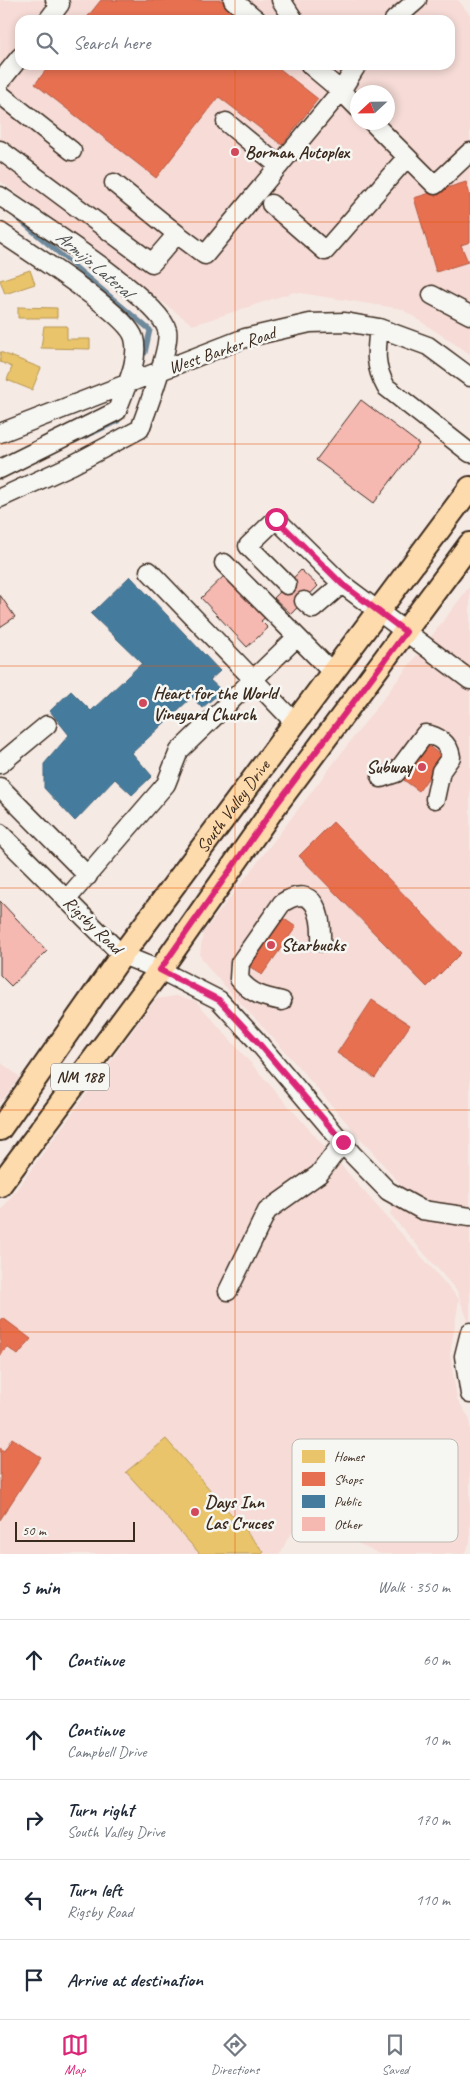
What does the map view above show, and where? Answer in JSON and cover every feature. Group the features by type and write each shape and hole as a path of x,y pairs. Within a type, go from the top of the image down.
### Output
{"main road":[{"name":"South Valley Drive","path":"2,1124 122,956 470,488"},
{"name":"South Valley Drive","path":"0,1185 160,970 273,809 470,544"}],"street":[{"path":"52,15 60,4 55,0"},
{"path":"233,0 251,15"},
{"path":"281,0 291,15"},
{"path":"400,15 417,0"},
{"path":"0,82 15,63"},
{"path":"316,70 350,100"},
{"path":"327,70 341,91"},
{"path":"114,184 205,255 341,91 354,70"},
{"path":"0,94 72,151"},
{"path":"226,122 279,166"},
{"path":"380,130 435,185 470,152"},
{"path":"0,150 152,263 177,234"},
{"path":"271,204 326,251 407,157"},
{"path":"0,196 127,284 162,319 168,331 159,372 140,429 72,466 0,498"},
{"path":"0,232 56,270 119,317 134,336 136,359 117,412 0,470"},
{"path":"432,295 470,315"},
{"name":"West Barker Road","path":"0,433 244,338 310,322 345,322 379,328 428,346 470,377"},
{"path":"379,328 376,354 378,373 386,387 470,453"},
{"path":"287,585 248,546 276,519 342,584 470,680"},
{"path":"224,563 333,673"},
{"path":"149,571 296,724"},
{"path":"304,601 314,609 342,584"},
{"path":"66,900 166,784 179,751 297,637"},
{"path":"0,764 47,725"},
{"path":"381,778 396,773 425,734 435,736 450,748 451,757 442,771 435,799"},
{"path":"0,787 88,876"},
{"name":"Rigsby Road","path":"0,833 122,956 160,970 219,1000 388,1191 422,1210 470,1217"},
{"path":"282,1001 264,997 248,989 239,979 240,962 282,903 292,897 303,897 312,902 319,911 322,926 321,942"},
{"path":"228,1292 267,1211 319,1174 343,1142"},
{"path":"470,1332 464,1356 470,1394"}],"shaded area":[{"name":"Borman Autoplex","path":"0,0 458,0 470,15 470,354 402,309 294,292 193,325 0,181"},
{"path":"470,586 470,1326 457,1291 390,1214 401,1185 274,1039 209,969 200,955 203,933"},
{"path":"176,996 196,1001 459,1299 450,1354 457,1399 470,1419 470,1542 464,1554 380,1554 356,1542 458,1542 458,1439 292,1439 292,1533 280,1554 0,1554 0,1212 156,999"},
{"path":"0,1062 20,1077 0,1103"}],"building: Homes":[{"path":"30,270 35,284 5,294 0,280"},
{"path":"18,307 57,308 57,318 18,318"},
{"path":"44,326 67,326 67,339 90,339 90,349 41,348"},
{"path":"0,352 41,368 32,390 7,380 12,367 0,362"},
{"name":"Days Inn Las Cruces","path":"166,1439 264,1552 262,1554 200,1554 126,1472"}],"building: Shops":[{"path":"101,0 228,0 237,7 231,15 89,15"},
{"path":"46,70 281,70 318,99 282,145 219,97 156,178 35,84"},
{"path":"466,182 470,195 470,242 461,245 468,262 436,272 414,198"},
{"name":"Subway","path":"426,744 443,757 419,791 401,778"},
{"path":"333,822 461,953 427,987 299,856"},
{"name":"Starbucks","path":"280,916 296,927 262,975 246,964"},
{"path":"372,1000 410,1025 375,1078 337,1053"},
{"path":"3,1318 31,1339 18,1355 7,1347 0,1356 0,1321"},
{"path":"12,1438 41,1457 0,1520 0,1448 4,1451"}],"building: Public":[{"name":"Heart for the World Vineyard Church","path":"130,576 220,671 210,680 222,691 202,708 192,697 132,753 152,776 132,795 115,779 75,821 44,788 44,764 69,735 50,711 71,691 91,711 142,663 91,614"}],"building: Other":[{"path":"361,400 419,444 374,503 316,460"},
{"path":"301,570 318,586 291,614 274,598"},
{"path":"227,573 267,616 261,621 268,628 247,647 201,598"},
{"path":"0,595 15,617 0,627"},
{"path":"0,901 47,951 11,986 0,975"}],"waterway":[{"name":"Armijo Lateral","path":"16,217 150,330 145,353"},
{"name":"Armijo Lateral","path":"84,437 118,421 121,415"}],"place":[{"name":"Borman Autoplex","path":"235,152"},
{"name":"Heart for the World Vineyard Church","path":"143,703"},
{"name":"Subway","path":"422,767"},
{"name":"Starbucks","path":"271,945"},
{"name":"Days Inn Las Cruces","path":"195,1512"}],"route":[{"path":"276,519 342,584 406,632 273,809 160,970 219,1000 256,1040 343,1142"}]}
